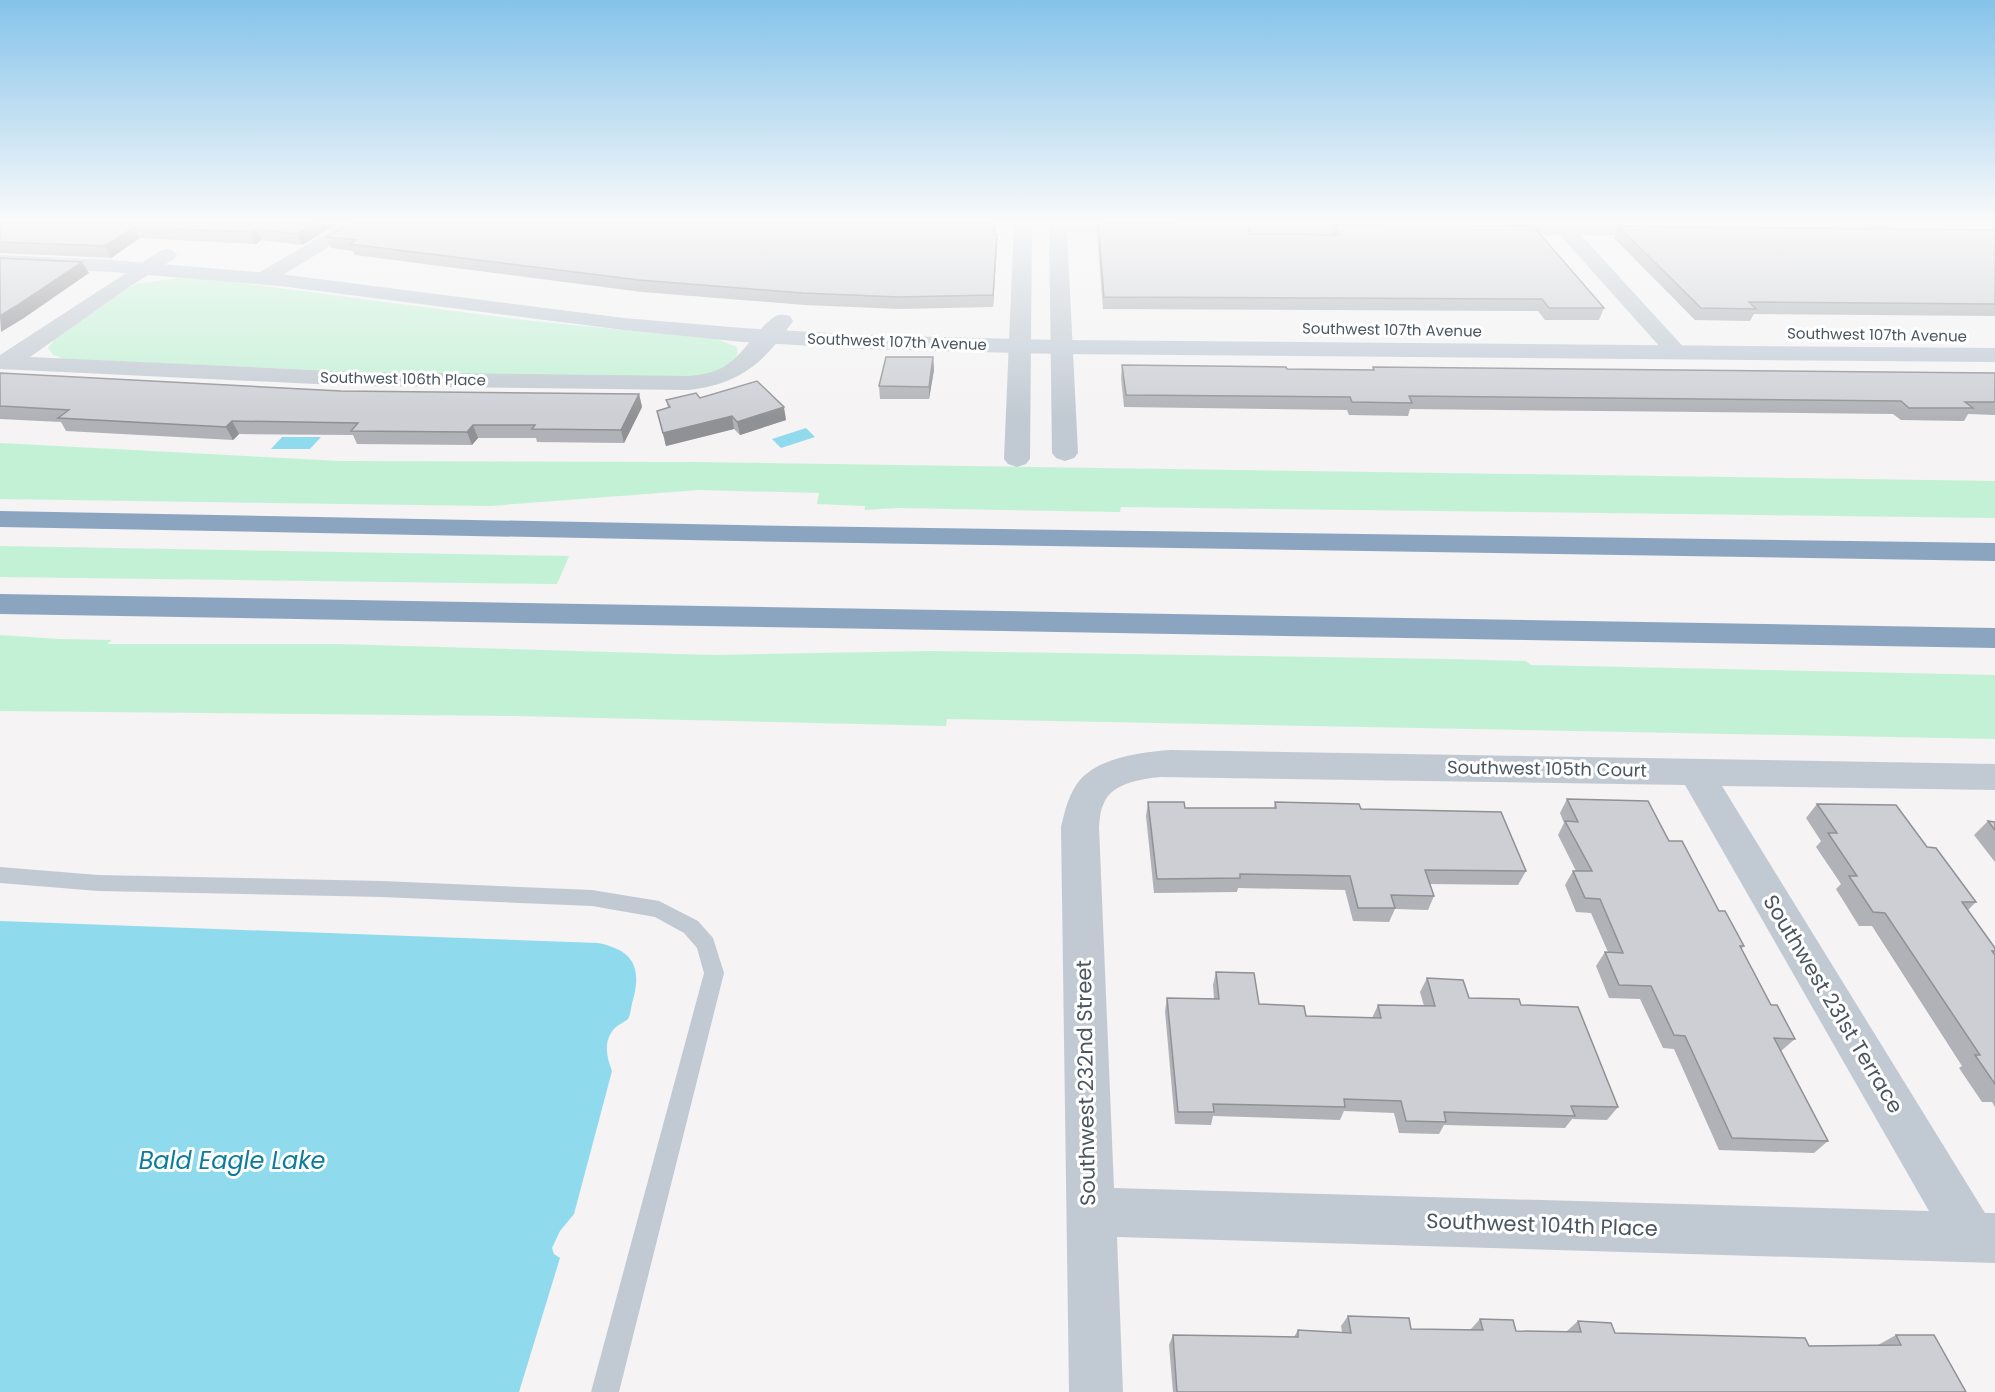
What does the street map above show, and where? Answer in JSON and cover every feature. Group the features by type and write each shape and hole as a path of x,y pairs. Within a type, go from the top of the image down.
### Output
{"highway":[{"path":"0,519 792,534 1995,552"},
{"path":"0,604 1995,638"}],"street":[{"path":"4,362 116,288"},
{"name":"Southwest 107th Avenue","path":"343,288 589,321 1020,337 1659,333 1995,336"},
{"name":"Southwest 107th Avenue","path":"466,288 774,329"},
{"path":"1017,459 1020,337 1018,288"},
{"path":"1059,288 1065,453"},
{"path":"1618,288 1677,352"},
{"name":"Southwest 106th Place","path":"4,362 357,379 688,383 713,380 735,371 747,362 774,329"},
{"name":"Southwest 107th Avenue","path":"1060,337 1677,352 1995,355"},
{"name":"Southwest 105th Court","path":"1102,781 1141,766 1171,763 1995,777"},
{"name":"Southwest 231st Terrace","path":"1695,771 1983,1238"},
{"name":"Southwest 232nd Street","path":"1096,1392 1080,827 1087,798 1102,781"},
{"name":"Southwest 104th Place","path":"1090,1212 1983,1238"}],"lane":[{"path":"0,874 98,883 394,889 592,898 659,909 691,927 705,944 714,974 605,1392"}],"green space":[{"path":"128,288 278,288 532,321 717,339 737,347 737,355 729,366 722,370 691,377 382,373 65,359 53,355 48,348 54,340"},
{"path":"0,443 340,461 694,462 1995,481 1995,518 1121,507 1120,512 897,508 865,510 865,506 817,504 819,493 699,490 490,506 0,499"},
{"path":"0,546 569,556 557,584 0,577"},
{"path":"0,635 112,640 107,644 337,644 712,655 930,651 1447,659 1526,661 1531,665 1995,675 1995,739 947,719 946,726 513,716 0,711"}],"water":[{"path":"806,428 815,437 781,448 772,439"},
{"path":"282,437 321,437 310,449 271,449"},
{"name":"Bald Eagle Lake","path":"0,921 598,943 620,950 627,955 635,969 636,978 630,1015 617,1026 607,1042 607,1054 612,1071 574,1214 560,1231 552,1248 554,1254 560,1258 519,1392 0,1392"}],"building":[{"path":"0,288 43,288 0,316"},
{"path":"739,288 993,288 993,295 899,297"},
{"path":"1103,288 1587,288 1604,308 1549,308 1542,299 1104,297"},
{"path":"1681,288 1995,288 1995,304 1749,302 1756,309 1701,308"},
{"path":"886,357 933,357 929,387 879,386"},
{"path":"1122,365 1374,370 1373,367 1995,373 1995,402 1965,402 1973,408 1909,408 1901,401 1409,396 1412,403 1352,402 1350,397 1126,395"},
{"path":"0,373 341,391 639,394 621,430 532,429 535,425 473,425 467,432 351,431 358,423 232,421 226,427 58,418 69,410 0,406"},
{"path":"757,381 784,407 737,422 732,416 663,433 657,411 670,407 666,400 696,393 700,398"},
{"path":"1567,799 1648,801 1669,841 1682,841 1719,911 1725,911 1744,946 1740,946 1771,1005 1777,1005 1795,1039 1774,1038 1828,1141 1732,1138 1685,1036 1674,1035 1651,986 1619,985 1605,952 1623,953 1600,899 1585,898 1573,871 1592,871 1565,821 1578,822"},
{"path":"1148,802 1184,802 1185,808 1276,808 1275,802 1359,804 1361,809 1501,812 1526,871 1425,870 1434,896 1391,895 1395,908 1358,908 1350,876 1240,874 1240,878 1157,879"},
{"path":"1817,804 1896,805 1927,847 1936,848 1976,902 1962,902 1995,948 1995,951 1992,951 1995,955 1995,1084 1975,1055 1980,1055 1885,913 1873,912 1849,876 1857,876 1828,833 1837,833"},
{"path":"1988,821 1995,822 1995,830"},
{"path":"1216,972 1254,973 1259,1004 1304,1006 1306,1016 1381,1018 1378,1005 1435,1006 1427,978 1463,980 1469,998 1519,999 1521,1005 1578,1007 1618,1107 1571,1106 1575,1116 1444,1112 1446,1122 1406,1121 1401,1101 1344,1099 1345,1107 1213,1104 1214,1112 1178,1112 1167,998 1219,999"},
{"path":"1348,1316 1409,1318 1411,1329 1483,1330 1480,1319 1513,1320 1516,1331 1581,1332 1578,1321 1611,1323 1615,1333 1805,1338 1809,1346 1901,1345 1896,1335 1934,1335 1966,1392 1177,1392 1173,1335 1298,1337 1298,1330 1351,1333"}]}
